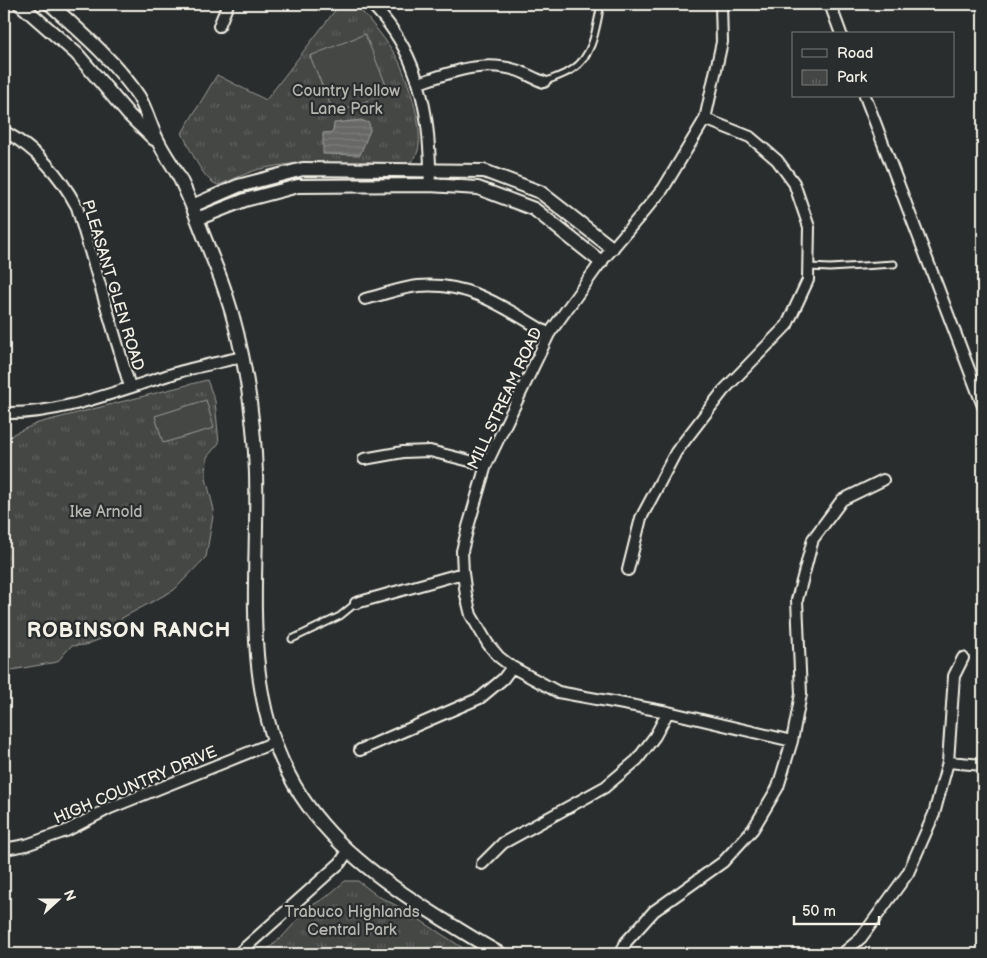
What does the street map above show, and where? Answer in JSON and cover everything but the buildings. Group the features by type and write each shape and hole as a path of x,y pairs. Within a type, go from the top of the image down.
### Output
{"street":[{"path":"20,4 77,54 129,114 158,142"},
{"path":"50,4 105,55 139,98 158,142 179,177 192,206 225,290 242,357 251,418 256,472 255,643 259,681 264,710 275,742 294,785 310,809 348,851 397,890 501,954"},
{"path":"220,26 228,4"},
{"path":"371,4 386,20 405,50 419,83 424,104 431,170 429,185"},
{"name":"MILL STREAM ROAD","path":"721,4 722,42 705,118 663,189 612,248 549,334 486,465 462,551 463,573 471,615 488,644 499,657 512,667 558,692 668,712 792,741"},
{"path":"830,4 840,32"},
{"path":"419,83 484,65 519,71 544,82"},
{"path":"866,98 983,406"},
{"path":"628,570 641,518 676,452 724,391 787,325 808,280 809,227 794,183 777,160 750,137 705,118"},
{"name":"PLEASANT GLEN ROAD","path":"4,131 34,150 67,188 77,207 130,387"},
{"path":"192,206 238,186 303,169 484,171 540,192 612,248"},
{"path":"197,219 245,200 298,186 429,185 478,188 534,208 601,262"},
{"path":"365,299 416,286 439,285 462,288 481,295 549,334"},
{"path":"4,413 74,403 180,371 242,357"},
{"path":"364,459 403,452 430,451 486,465"},
{"path":"621,954 626,942 654,911 723,862 753,829 778,787 792,741 801,694 797,600 813,539 842,500 883,480"},
{"path":"356,603 463,573"},
{"path":"842,954 861,938 908,874 934,814 948,762 954,676 963,658"},
{"path":"360,750 480,698 503,679 512,667"},
{"path":"482,864 503,843 605,788 637,760 655,736 668,712"},
{"name":"HIGH COUNTRY DRIVE","path":"4,849 26,845 66,831 110,808 275,742"},
{"path":"948,762 983,765"},
{"path":"238,954 340,863 348,851"}],"lane":[{"path":"544,82 572,70 586,58 601,4"},
{"path":"808,267 830,268 894,264"},
{"path":"292,639 340,616 356,603"}],"green space":[{"name":"Country Hollow Lane Park","path":"340,4 354,4 358,7 396,56 406,77 418,125 419,140 417,153 412,161 396,165 368,162 289,164 259,169 218,185 212,182 197,163 182,133 217,75 266,100"},
{"path":"365,34 389,92 334,114 310,56"},
{"name":"Ike Arnold","path":"207,380 215,401 219,443 207,457 206,478 214,510 206,557 174,590 122,618 111,635 85,645 71,646 57,662 12,670 4,665 4,444 13,434 38,423"},
{"path":"206,400 214,428 163,443 155,416"},
{"name":"Trabuco Highlands Central Park","path":"345,881 358,881 378,896 403,909 472,954 262,954 283,936 309,907 325,898"}],"shaded area":[{"path":"361,120 369,123 370,130 360,155 323,154 323,133 333,132 334,123"}],"district":[{"name":"ROBINSON RANCH","path":"129,630"}]}
